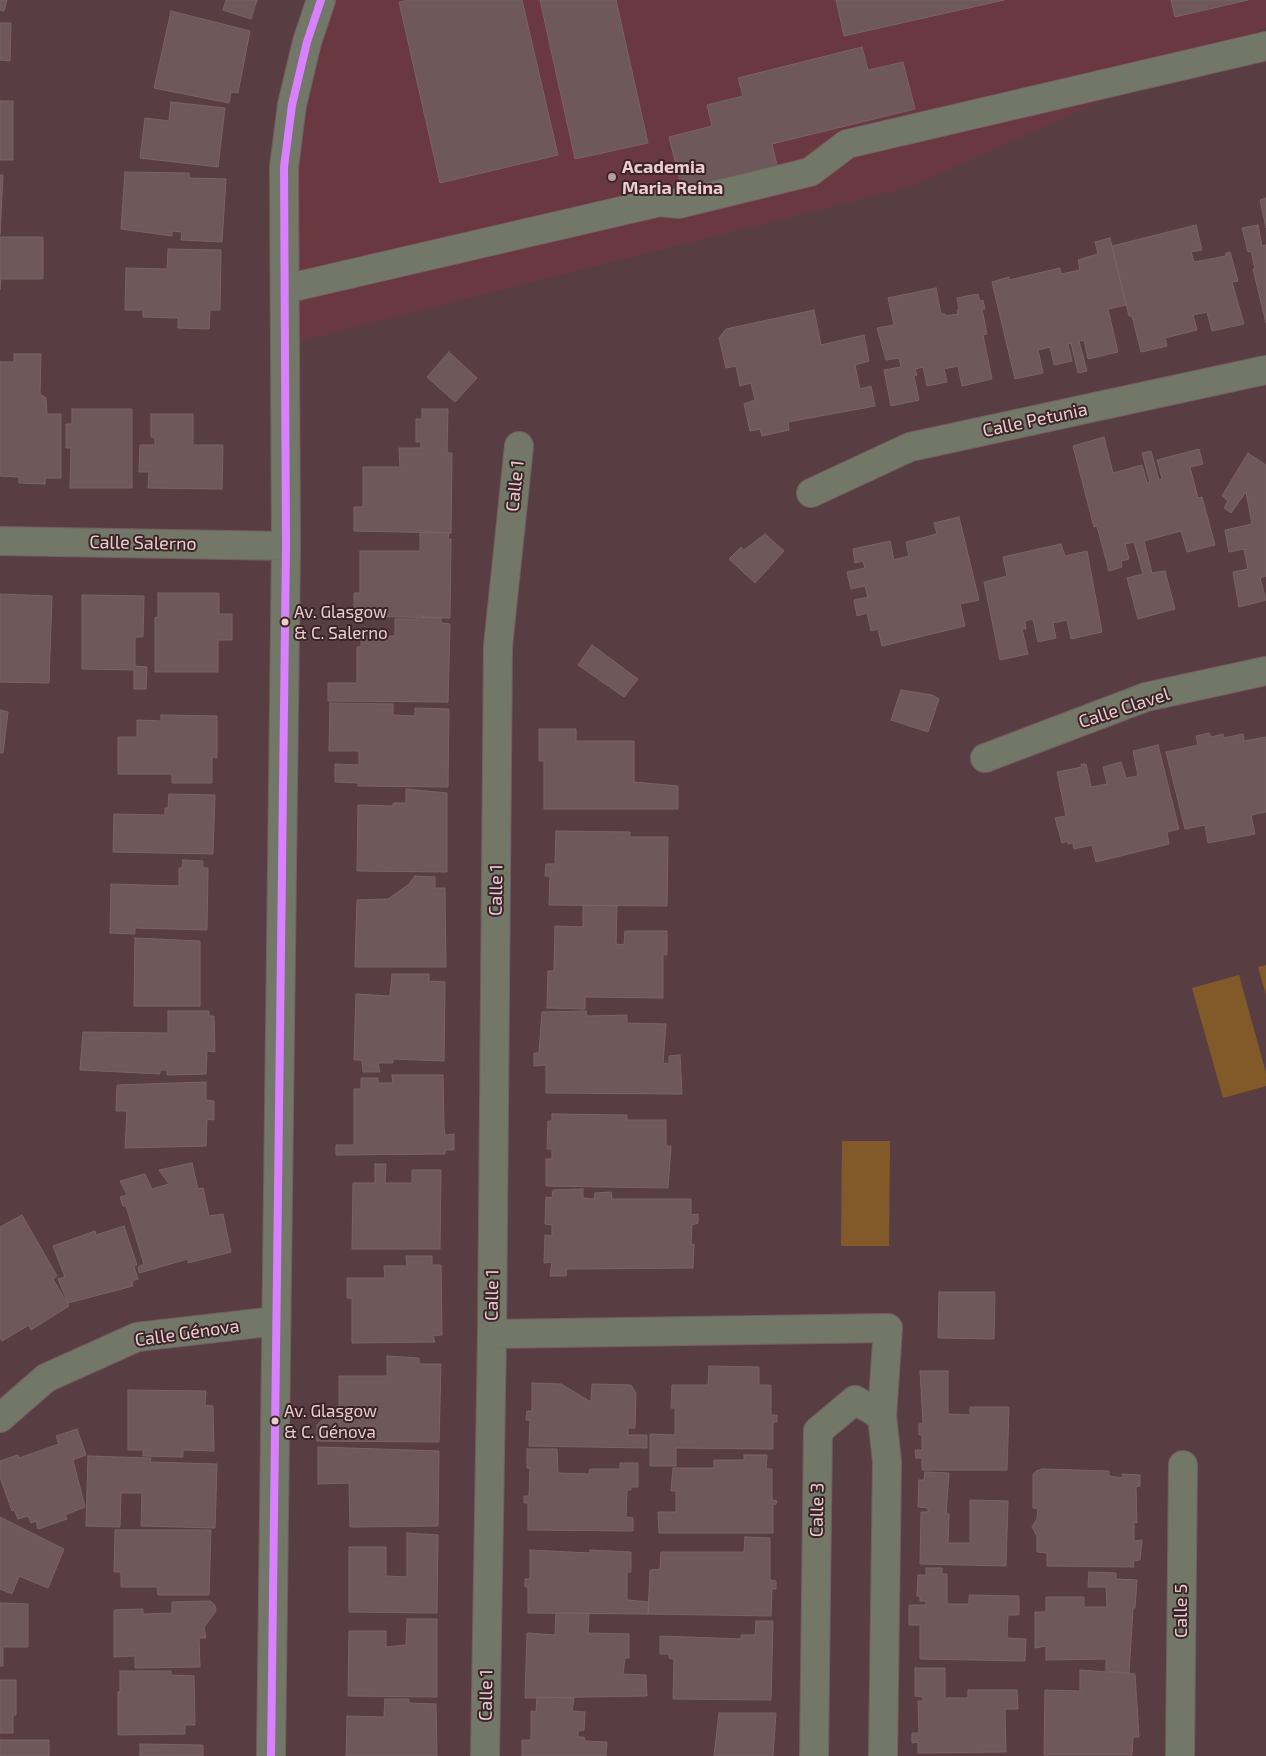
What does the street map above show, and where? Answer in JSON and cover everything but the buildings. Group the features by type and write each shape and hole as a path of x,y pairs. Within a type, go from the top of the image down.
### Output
{"street":[{"path":"271,1756 286,546 285,158 296,87 307,42 321,0"},
{"path":"285,289 660,202 679,204 810,172 847,144 1266,46"},
{"name":"Calle Petunia","path":"811,493 910,446 1266,370"},
{"name":"Calle 1","path":"485,1756 492,1334 498,646 519,446"},
{"name":"Calle Salerno","path":"0,541 286,546"},
{"name":"Calle Clavel","path":"985,758 1146,697 1266,671"},
{"name":"Calle Génova","path":"0,1418 46,1378 138,1337 276,1321"},
{"name":"Calle 1","path":"492,1334 888,1328 882,1416"},
{"name":"Calle 3","path":"814,1756 818,1431 855,1400 882,1416"},
{"path":"882,1416 887,1462 883,1756"},
{"name":"Calle 5","path":"1180,1756 1182,1466"}],"shaded area":[{"name":"Academia Maria Reina","path":"333,0 1266,0 1266,27 912,186 289,344 293,168"},
{"path":"1266,965 1266,995 1258,967"},
{"path":"1239,975 1266,1073 1266,1086 1223,1098 1192,988"},
{"path":"842,1141 890,1141 889,1246 841,1246"}],"transit line":[{"path":"271,1756 286,546 284,167 292,105 307,42 321,0"}],"place":[{"name":"Academia Maria Reina","path":"612,177"},
{"name":"Av. Glasgow & C. Salerno","path":"285,622"},
{"name":"Av. Glasgow & C. Génova","path":"275,1421"}]}
